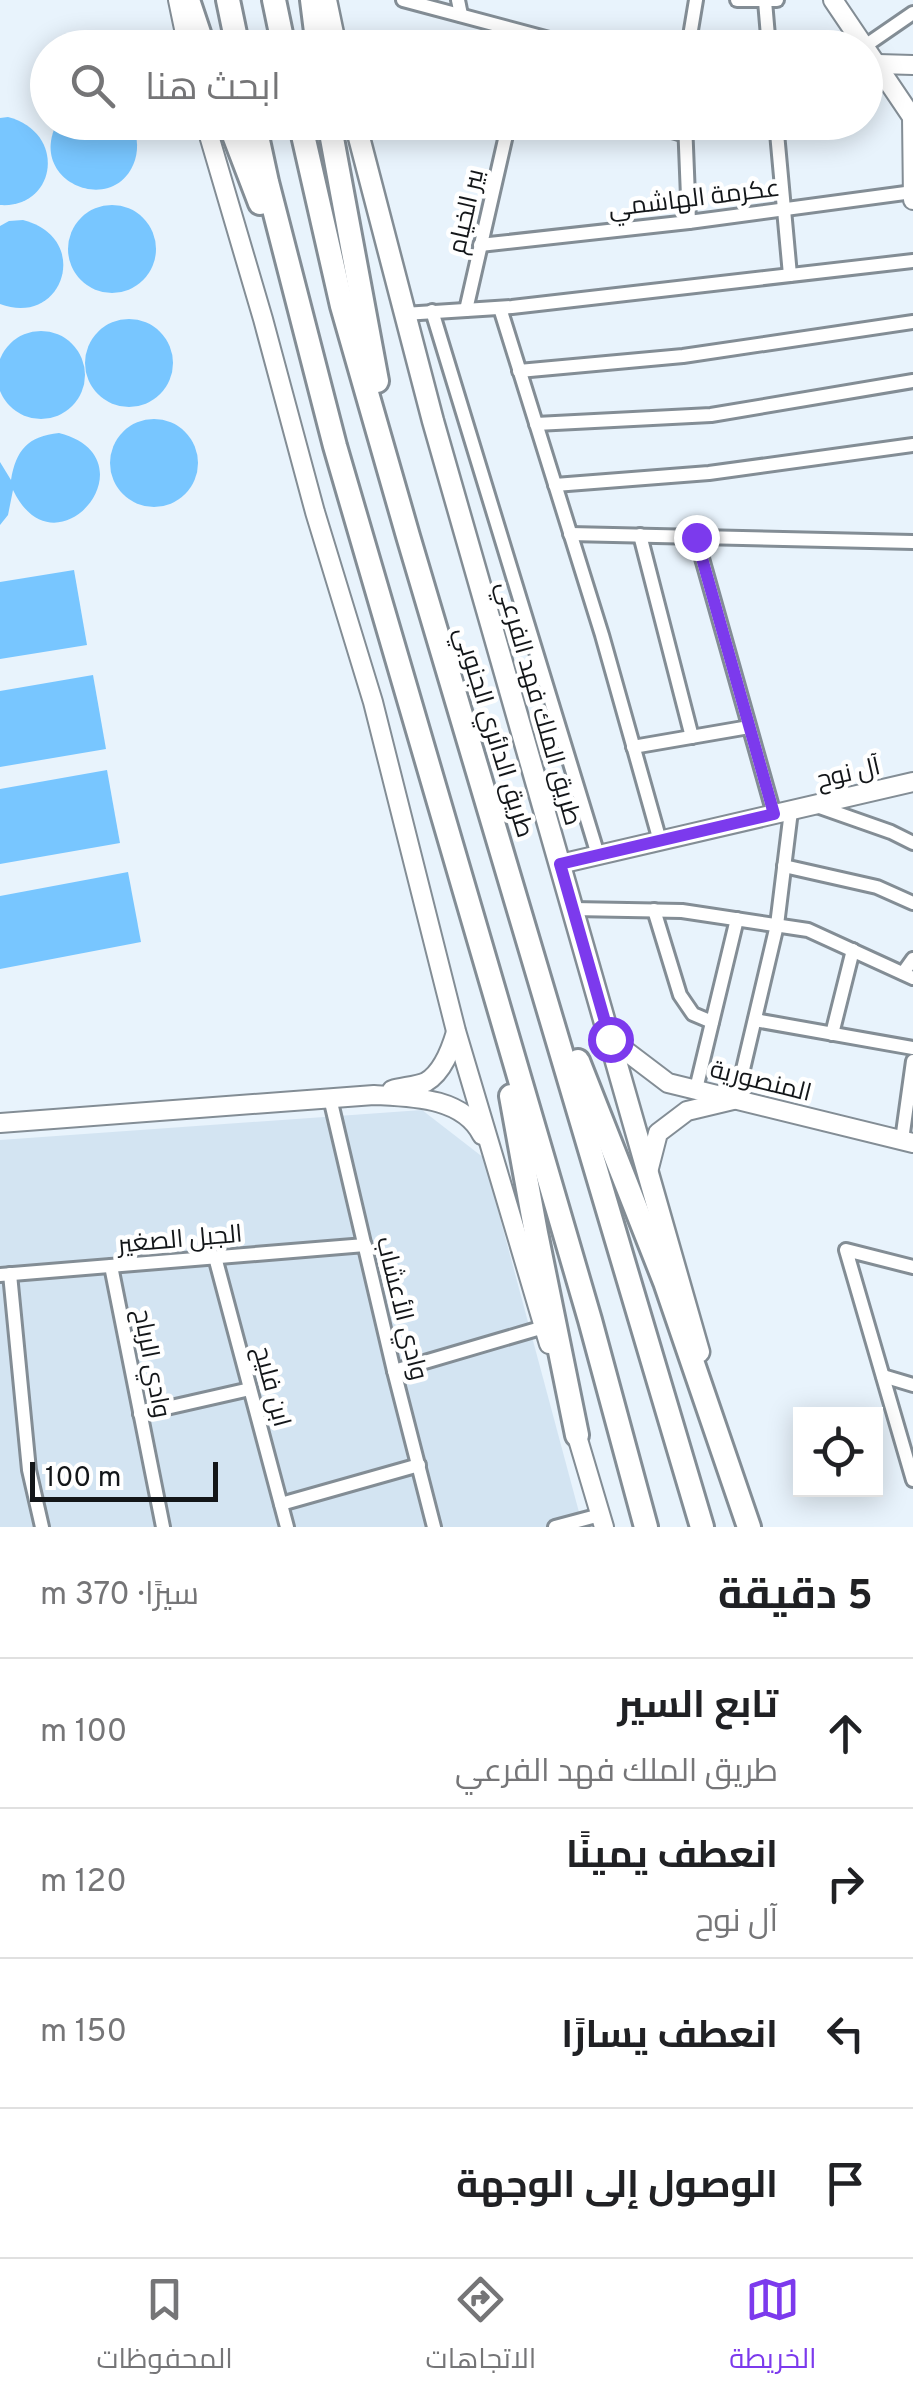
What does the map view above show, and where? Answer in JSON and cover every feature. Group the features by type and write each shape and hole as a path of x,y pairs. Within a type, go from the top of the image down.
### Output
{"highway":[{"path":"188,0 198,30"},
{"path":"228,0 234,30"},
{"path":"274,0 280,30"},
{"path":"312,0 316,30"},
{"path":"236,140 315,367"},
{"path":"258,140 335,446 590,1320 646,1527"},
{"name":"طريق الدائري الجنوبي","path":"304,140 342,306 702,1527"},
{"path":"331,140 408,536"},
{"path":"474,922 577,1435"},
{"path":"531,946 665,1282 750,1527"}],"main road":[{"path":"178,0 184,30"},
{"path":"326,0 332,30"},
{"path":"833,0 854,30"},
{"path":"883,65 913,66"},
{"path":"883,79 912,117 913,200"},
{"path":"209,140 372,702 489,1148 602,1521"},
{"name":"طريق الملك فهد الفرعي","path":"360,140 404,314 750,1527"},
{"name":"آل نوح","path":"560,864 913,782"},
{"path":"374,1095 426,1082 441,1067 456,1031"},
{"name":"المنصورية","path":"610,1039 668,1082 908,1142"},
{"path":"0,1123 374,1095 425,1098 444,1104 476,1122 489,1148"},
{"path":"648,1172 658,1133 687,1111 736,1099"}],"street":[{"path":"403,0 517,30"},
{"path":"458,0 461,15"},
{"path":"691,30 696,0"},
{"path":"737,0 777,0"},
{"path":"766,1 768,30"},
{"path":"883,34 913,13"},
{"name":"بير الخيام","path":"466,310 504,140"},
{"path":"686,140 689,222"},
{"path":"778,140 790,275"},
{"name":"عكرمة الهاشمي","path":"480,244 689,222 913,192"},
{"path":"404,314 500,308 913,262"},
{"path":"500,308 660,841"},
{"path":"432,312 598,855"},
{"path":"520,371 683,356 913,322"},
{"path":"536,424 711,415 913,381"},
{"path":"555,485 709,473 913,445"},
{"path":"570,534 913,542"},
{"path":"640,535 692,737"},
{"path":"696,537 749,726 782,812 784,866 777,925 736,1099"},
{"path":"633,748 749,726"},
{"path":"815,805 913,843"},
{"path":"784,866 877,887 913,903"},
{"path":"573,910 682,911 808,930 908,976 913,959"},
{"path":"654,910 680,995 694,1014 712,1022"},
{"path":"696,1089 736,919"},
{"path":"832,1034 853,950"},
{"path":"755,1020 913,1048"},
{"path":"908,1142 913,1061"},
{"name":"وادي الأعشاب","path":"330,1098 434,1527"},
{"name":"الجبل الصغير","path":"5,1275 364,1246"},
{"path":"913,1267 846,1250 913,1480"},
{"name":"ابن فليح","path":"215,1257 287,1527"},
{"name":"وادي الرباح","path":"111,1266 163,1527"},
{"path":"5,1275 29,1470 42,1527"},
{"path":"394,1372 544,1327"},
{"path":"883,1376 913,1385"},
{"path":"140,1414 250,1390"},
{"path":"281,1504 419,1466"},
{"path":"554,1527 602,1521"}],"shaded area":[{"path":"422,1110 484,1158 583,1527 0,1527 0,1140"}],"water":[{"path":"8,117 27,126 30,140 41,140 47,153 43,183 19,203 0,205 0,118"},
{"path":"52,140 136,140 137,150 125,178 94,190 77,186 63,176 53,162"},
{"path":"112,205 129,208 143,218 153,232 153,266 143,280 129,290 112,293 95,290 81,280 71,266 68,249 71,232 81,218 95,208"},
{"path":"23,220 45,230 58,244 63,261 61,278 53,293 40,304 22,308 0,304 0,226"},
{"path":"129,319 146,322 160,332 170,346 170,380 160,394 146,404 129,407 112,404 98,394 88,380 85,363 88,346 98,332 112,322"},
{"path":"33,332 49,332 65,339 77,351 84,367 84,383 77,399 65,411 49,418 33,418 17,411 -1,386 -1,364 5,351 17,339"},
{"path":"154,419 171,422 185,432 195,446 195,480 185,494 171,504 154,507 137,504 123,494 113,480 110,463 113,446 123,432 137,422"},
{"path":"59,433 87,446 99,465 98,486 88,505 72,518 52,523 31,514 13,490 8,515 0,525 0,462 11,480 25,446 39,437"},
{"path":"74,570 87,645 0,659 0,582"},
{"path":"93,675 106,749 0,767 0,691"},
{"path":"107,770 120,843 0,864 0,789"},
{"path":"128,872 141,942 0,969 0,896"}],"route":[{"path":"610,1039 560,864 774,814 696,537"}]}
